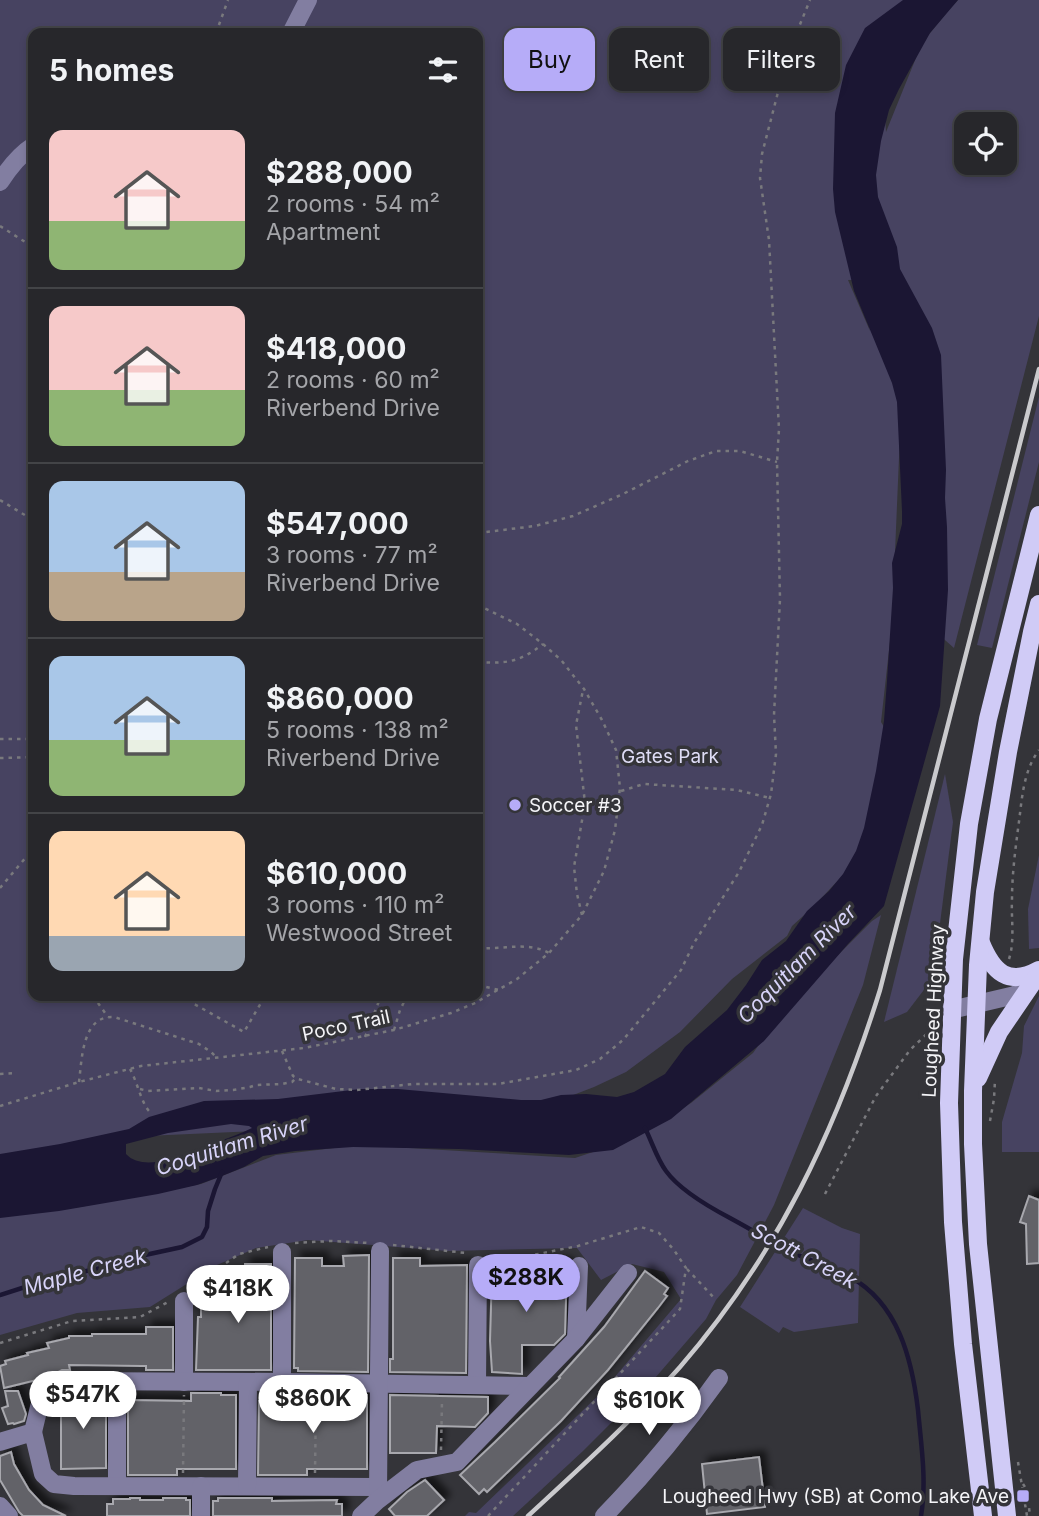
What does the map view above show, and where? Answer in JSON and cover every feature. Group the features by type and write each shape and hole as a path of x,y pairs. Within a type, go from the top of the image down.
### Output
{"main road":[{"name":"Lougheed Highway","path":"983,1516 963,1344 953,1222 949,1104 951,1010 962,876 983,745 996,682 1039,515"},
{"path":"1007,1516 978,1244 973,1091 980,940 985,892 1039,604"},
{"path":"980,940 990,962 1001,972 1018,978 1038,974"},
{"path":"973,1091 999,1032 1038,974"}],"street":[{"path":"294,28 308,0"},
{"path":"0,182 28,149"},
{"path":"951,1010 1015,995 1030,985 1038,974"},
{"path":"378,1493 384,1246"},
{"path":"282,1248 282,1382"},
{"path":"477,1385 481,1258"},
{"path":"576,1339 579,1266"},
{"path":"361,1516 378,1493 417,1470 457,1462 576,1339 628,1273"},
{"path":"179,1298 184,1382"},
{"path":"604,1516 665,1448 719,1378"},
{"path":"378,1493 247,1486 54,1484 44,1474 33,1432 39,1406 46,1392 63,1381 530,1386"},
{"path":"117,1381 117,1486"},
{"path":"247,1486 248,1382"},
{"path":"0,1442 33,1432"},
{"path":"201,1486 201,1516"},
{"path":"0,1506 9,1516"}],"path":[{"path":"218,28 228,0"},
{"path":"282,1051 296,1079 357,1090 413,1084 498,1083 576,1070 600,1059 623,1040 681,970 762,825 770,798 775,754 774,715 780,599 779,429 769,240 760,178 762,154 783,73 810,0"},
{"path":"0,226 28,244"},
{"path":"483,532 535,526 573,516 688,461 716,451 740,451 778,461"},
{"path":"0,500 28,517"},
{"name":"Poco Trail","path":"483,607 517,624 543,644 561,660 584,689 616,750 620,792 615,831 604,871 582,915 549,953 525,973 483,998"},
{"path":"483,662 513,661 543,644"},
{"path":"582,915 573,867 585,803 576,725 584,689"},
{"path":"0,739 28,739"},
{"path":"1005,967 1012,947 1012,887 1024,782 1032,760 1039,752"},
{"path":"0,758 28,757"},
{"path":"620,792 644,784 737,790 770,798"},
{"path":"0,888 28,853"},
{"path":"483,948 533,948 549,953"},
{"path":"483,986 499,990"},
{"path":"97,1001 108,1017"},
{"path":"189,1001 244,1032 262,1001"},
{"path":"365,1037 379,1001"},
{"path":"394,1030 404,1001"},
{"name":"Poco Trail","path":"0,1106 79,1082 160,1063 282,1051 365,1037 464,1008 478,1001"},
{"path":"825,1194 876,1096 910,1051 951,1010"},
{"path":"79,1082 88,1035 93,1025 108,1017 199,1044 216,1058"},
{"path":"130,1069 149,1111"},
{"path":"0,1074 17,1073"},
{"path":"989,1123 996,1075"},
{"path":"140,1089 233,1090 260,1084 282,1084 296,1079"},
{"path":"0,1343 72,1321 139,1317 179,1298 239,1254 331,1241 481,1258 523,1257 578,1246 641,1227 660,1233 686,1268 716,1300"},
{"path":"488,1516 680,1309 686,1268"},
{"path":"183,1479 184,1382"},
{"path":"315,1479 316,1391"},
{"path":"440,1461 442,1402"},
{"path":"1016,1452 1029,1516"}],"green space":[{"name":"Gates Park","path":"0,0 923,0 884,101 886,132 922,43 958,0 1039,0 1039,316 954,648 937,633 902,769 897,749 877,781 863,842 845,873 792,926 787,936 732,979 680,1032 626,1072 568,1097 497,1120 102,1138 0,1159","holes":["892,279 898,301 864,301 870,331 848,280","900,434 906,480 903,564 911,603 911,626 907,697 897,748 881,722 892,623"]},
{"path":"1039,397 1039,462 992,648 977,645"},
{"path":"945,774 953,822 933,978 907,1012 884,1022"},
{"path":"1039,855 1039,948 1029,949 1028,909"},
{"path":"881,915 863,985 774,1205 737,1275 716,1300 706,1319 649,1385 513,1516 465,1516 469,1512 476,1513 602,1392 681,1299 664,1272 632,1264 601,1280 577,1248 448,1251 308,1240 256,1248 217,1265 150,1307 77,1313 0,1335 0,1217 80,1207 201,1184 276,1155 359,1145 575,1158 635,1138 691,1103 753,1053 786,1007"},
{"path":"1039,996 1039,1152 1002,1152 1002,1122 1022,1053 1024,1026"},
{"path":"803,1208 860,1234 858,1323 794,1332 783,1327 779,1333 740,1307"}],"water":[{"name":"Coquitlam River","path":"903,0 958,0 930,33 889,110 876,175 878,197 897,247 900,269 932,328 941,355 948,590 940,706 884,906 764,1041 671,1119 613,1150 569,1155 353,1147 295,1151 263,1156 222,1176 158,1194 0,1218 0,1154 129,1129 149,1117 204,1101 278,1099 360,1089 398,1089 521,1100 586,1094 617,1097 634,1092 665,1074 685,1047 727,1010 762,960 786,941 807,911 843,874 856,851 864,828 876,771 884,721 893,588 892,563 902,524 897,402 892,383 854,291 835,212 833,189 835,113 846,65 865,28","holes":["231,1124 252,1128 195,1151 157,1162 134,1160 126,1154 126,1144 168,1133"]}],"building":[{"path":"1029,1196 1039,1200 1039,1263 1027,1264 1026,1224 1020,1222"},
{"path":"369,1255 368,1372 298,1371 298,1368 294,1368 295,1258 322,1258 322,1266 344,1266 343,1256"},
{"path":"393,1258 420,1258 420,1266 467,1265 466,1373 390,1372 390,1359 393,1359"},
{"path":"245,1264 271,1264 271,1370 196,1370 201,1299 204,1299 204,1294 242,1293"},
{"path":"539,1265 567,1265 565,1334 554,1345 522,1345 522,1374 492,1372 492,1271 539,1272"},
{"path":"645,1271 668,1288 664,1294 667,1296 608,1370 561,1421 487,1492 484,1489 479,1494 460,1475 560,1378 604,1327"},
{"path":"146,1327 173,1327 173,1370 146,1370 146,1366 69,1365 70,1370 62,1370 49,1377 4,1388 0,1366 6,1364 5,1361 49,1348 47,1343 69,1336 146,1334"},
{"path":"5,1391 18,1391 26,1414 24,1421 8,1424 2,1408 8,1406"},
{"path":"66,1392 106,1393 106,1468 61,1469 61,1396"},
{"path":"191,1393 236,1395 236,1469 177,1469 177,1475 128,1475 128,1400 191,1401"},
{"path":"322,1394 367,1395 367,1469 307,1469 307,1475 258,1475 259,1401 322,1401"},
{"path":"390,1395 488,1397 488,1413 475,1427 437,1426 436,1453 390,1453"},
{"path":"11,1452 14,1464 29,1490 43,1505 66,1516 23,1516 19,1512 0,1480 0,1456"},
{"path":"759,1457 765,1507 707,1514 702,1464"},
{"path":"425,1480 444,1500 427,1516 395,1516 389,1509"},
{"path":"186,1498 190,1500 190,1516 107,1516 107,1504 113,1504 113,1499"},
{"path":"218,1498 337,1500 336,1504 342,1504 342,1516 213,1516 213,1501 218,1501"}],"waterway":[{"name":"Scott Creek","path":"645,1128 663,1166 687,1191 788,1250 850,1277 866,1288 891,1317 907,1352 918,1410 923,1463 921,1516"},
{"name":"Maple Creek","path":"0,1295 53,1278 182,1247 202,1237 222,1172"}],"railway":[{"path":"528,1516 644,1406 715,1324 774,1236 823,1142 844,1093 880,990 1039,369"}],"place":[{"name":"Soccer #3","path":"515,805"},
{"name":"Lougheed Hwy (SB) at Como Lake Ave","path":"1023,1496"}]}
